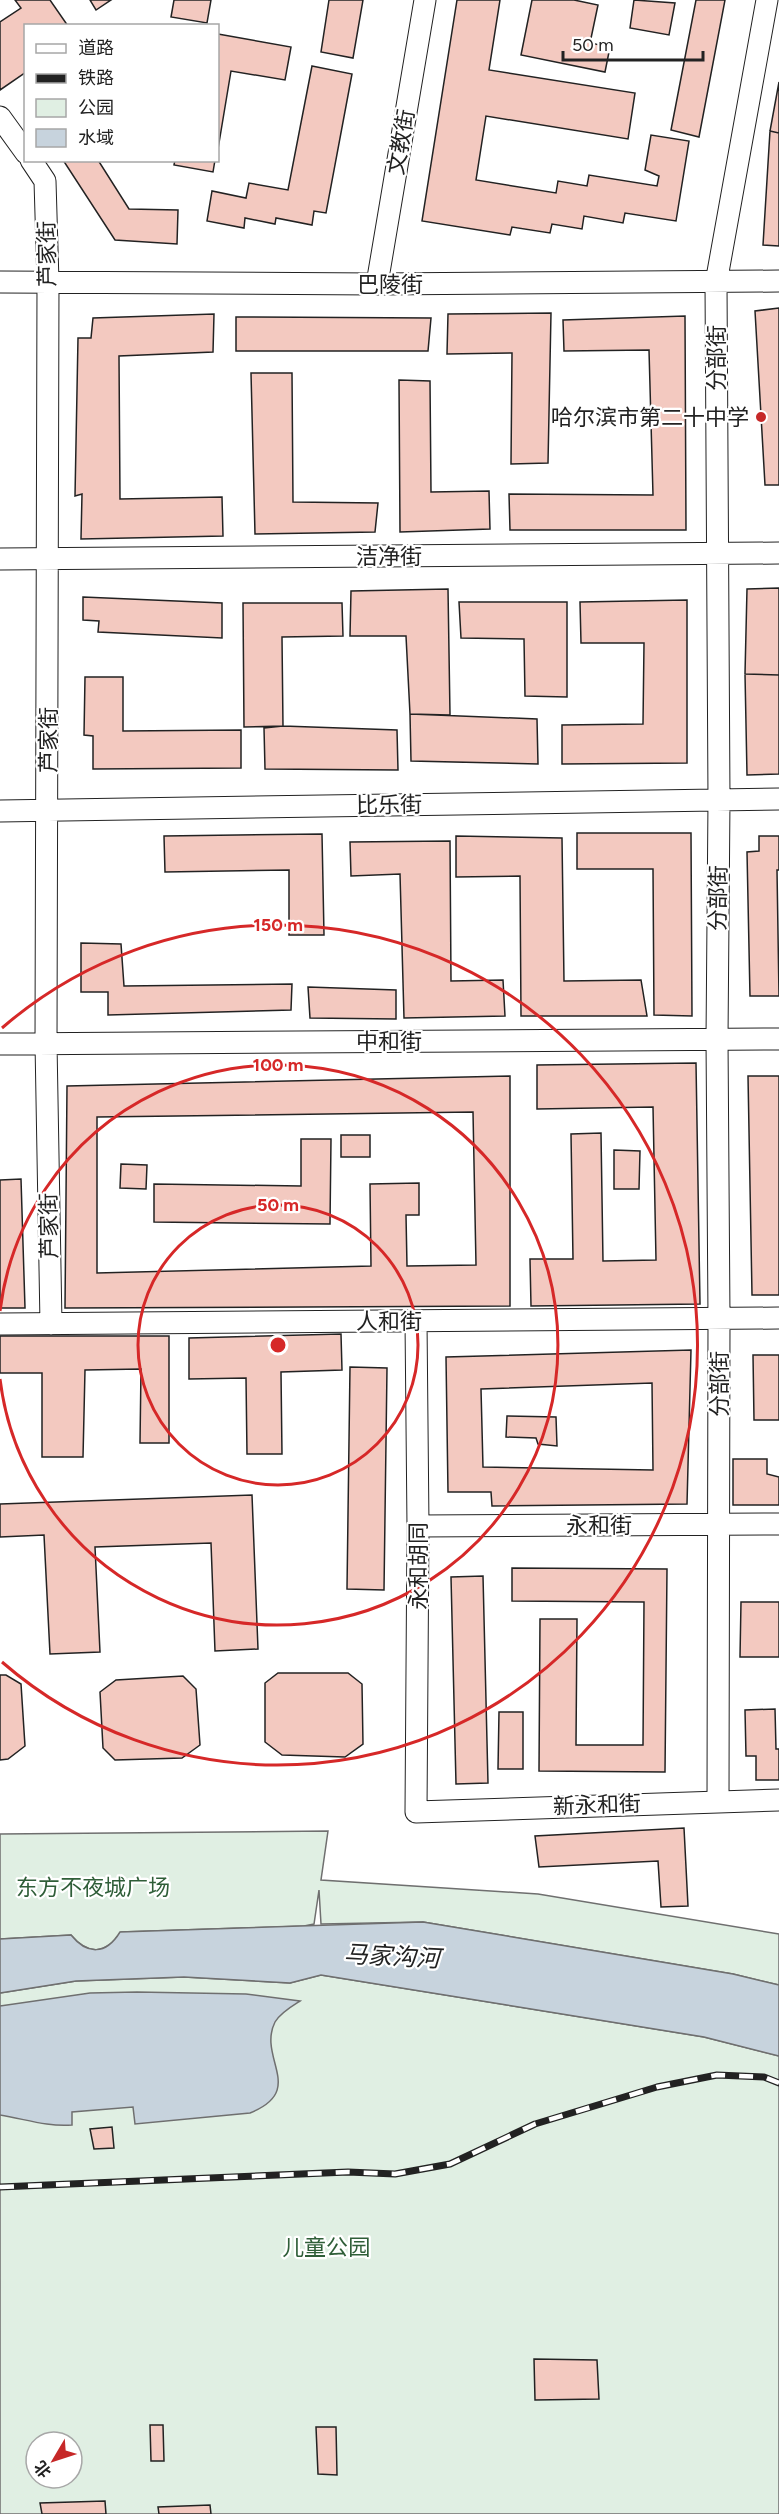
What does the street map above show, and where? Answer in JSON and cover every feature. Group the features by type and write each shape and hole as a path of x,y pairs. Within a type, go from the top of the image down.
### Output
{"street":[{"name":"文教街","path":"377,284 425,0"},
{"name":"分部街","path":"718,1801 719,800 716,283 767,0"},
{"path":"0,117 24,150"},
{"name":"芦家街","path":"32,162 45,181 48,282 46,1043 51,1324"},
{"name":"巴陵街","path":"0,282 377,284 779,281"},
{"name":"洁净街","path":"0,559 779,553"},
{"name":"比乐街","path":"0,811 779,799"},
{"name":"中和街","path":"0,1044 779,1039"},
{"name":"人和街","path":"0,1324 779,1318"},
{"name":"永和胡同","path":"416,1321 418,1526 416,1812"},
{"name":"永和街","path":"418,1526 779,1524"},
{"name":"新永和街","path":"416,1812 779,1800"}],"green space":[{"name":"东方不夜城广场","path":"328,1831 321,1880 538,1894 779,1934 779,1985 733,1974 423,1922 321,1924 319,1890 314,1924 304,1926 121,1932 109,1945 97,1950 77,1942 71,1935 0,1939 0,1834"},
{"name":"儿童公园","path":"321,1975 704,2037 779,2056 779,2514 0,2514 0,1993 76,1981 184,1977 290,1983"}],"water":[{"name":"马家沟河","path":"423,1922 733,1974 779,1985 779,2056 704,2037 321,1975 290,1983 184,1977 76,1981 0,1993 0,1939 71,1935 83,1946 96,1950 109,1945 120,1932"},
{"path":"90,1993 246,1994 300,2001 277,2019 271,2035 278,2084 275,2094 267,2104 250,2113 135,2124 133,2107 72,2112 72,2125 45,2124 0,2115 0,2006"}],"building":[{"path":"15,0 50,0 67,24 24,24 24,73 0,90 0,22 21,8"},
{"path":"90,0 111,0 96,10"},
{"path":"174,0 211,0 207,23 171,17"},
{"path":"329,0 363,0 353,58 321,52"},
{"path":"457,0 500,0 489,70 635,93 628,139 486,116 476,180 556,193 558,181 587,186 589,175 657,186 659,176 645,170 651,135 689,141 676,221 625,213 623,223 584,216 582,229 552,224 550,233 512,227 510,235 422,221"},
{"path":"532,0 574,0 598,5 590,43 610,47 605,72 521,55"},
{"path":"634,0 675,3 669,35 630,28"},
{"path":"696,0 725,0 699,137 671,130"},
{"path":"219,34 291,47 285,80 231,71 219,143"},
{"path":"312,66 352,74 326,213 314,211 312,225 276,218 275,224 245,218 244,228 207,221 212,191 246,198 249,183 288,190"},
{"path":"779,82 779,133 770,131"},
{"path":"770,131 779,133 779,246 763,245"},
{"path":"64,162 99,162 129,209 178,210 177,244 115,240"},
{"path":"175,162 215,162 213,172 174,165"},
{"path":"779,308 779,485 765,485 755,311"},
{"path":"551,313 548,463 511,464 512,353 447,354 448,314"},
{"path":"214,314 213,352 119,356 120,499 222,497 223,536 81,539 82,494 75,496 78,338 91,338 93,318"},
{"path":"685,316 686,530 510,530 509,494 653,495 649,350 564,351 563,320"},
{"path":"236,317 431,318 428,351 236,351"},
{"path":"251,373 292,373 293,502 378,503 375,532 255,534"},
{"path":"399,380 430,381 431,492 489,491 490,529 400,532"},
{"path":"779,588 779,675 745,674 747,589"},
{"path":"448,589 450,715 410,714 406,636 350,636 351,591"},
{"path":"83,597 222,603 222,638 98,632 99,621 83,620"},
{"path":"687,600 687,763 562,764 562,725 643,724 644,643 581,643 580,602"},
{"path":"459,602 567,602 567,697 525,696 524,639 461,638"},
{"path":"243,603 342,603 343,636 282,637 283,726 244,727"},
{"path":"745,674 779,675 779,774 747,775"},
{"path":"85,677 123,677 123,731 241,730 241,768 93,769 93,736 84,735"},
{"path":"410,714 537,719 538,764 411,761"},
{"path":"283,726 397,730 398,770 265,769 264,728"},
{"path":"577,833 691,833 692,1016 654,1015 653,869 577,869"},
{"path":"322,834 324,935 289,935 289,870 165,872 164,836"},
{"path":"456,836 562,838 564,981 641,980 647,1016 521,1016 520,876 456,877"},
{"path":"759,836 779,836 779,870 777,870 779,996 750,996 747,852 759,851"},
{"path":"450,841 451,981 503,980 505,1016 404,1018 400,874 351,876 350,842"},
{"path":"81,943 121,944 124,986 292,984 291,1010 108,1015 108,992 81,992"},
{"path":"308,987 396,990 396,1019 310,1018"},
{"path":"696,1063 700,1304 531,1306 530,1259 573,1259 571,1134 601,1133 603,1261 656,1260 653,1107 537,1109 537,1065"},
{"path":"510,1076 510,1306 65,1308 67,1086","holes":["473,1112 476,1265 407,1266 406,1215 419,1215 419,1183 370,1184 371,1266 97,1273 97,1117"]},
{"path":"748,1076 779,1076 779,1295 752,1295"},
{"path":"341,1135 370,1135 370,1157 341,1157"},
{"path":"301,1139 331,1139 330,1224 154,1222 154,1184 301,1186"},
{"path":"614,1150 640,1151 639,1189 614,1189"},
{"path":"121,1164 147,1165 146,1189 120,1188"},
{"path":"21,1179 25,1308 0,1308 0,1180"},
{"path":"341,1334 342,1370 281,1372 282,1454 247,1454 246,1378 189,1379 189,1338"},
{"path":"0,1336 169,1336 169,1443 140,1443 141,1369 85,1370 83,1457 42,1457 42,1373 0,1373"},
{"path":"691,1350 687,1504 492,1506 491,1492 448,1492 446,1357","holes":["652,1383 653,1470 483,1467 481,1389"]},
{"path":"753,1355 779,1355 779,1420 754,1420"},
{"path":"350,1367 387,1368 384,1590 347,1589"},
{"path":"507,1416 556,1417 557,1446 538,1444 536,1438 506,1437"},
{"path":"733,1459 767,1459 767,1474 779,1477 779,1505 733,1505"},
{"path":"252,1495 258,1649 215,1651 211,1543 95,1547 100,1652 50,1654 44,1535 0,1537 0,1504"},
{"path":"512,1568 667,1569 665,1772 539,1771 540,1619 577,1619 576,1745 643,1745 644,1602 512,1601"},
{"path":"483,1576 488,1783 456,1784 451,1577"},
{"path":"741,1602 779,1602 779,1657 740,1657"},
{"path":"278,1673 348,1673 362,1684 363,1744 345,1757 282,1755 265,1742 265,1683"},
{"path":"0,1675 6,1675 21,1684 25,1746 8,1759 0,1760"},
{"path":"183,1676 196,1689 200,1745 182,1758 115,1760 103,1748 100,1692 116,1680"},
{"path":"775,1709 779,1780 756,1780 756,1756 746,1756 745,1710"},
{"path":"499,1712 523,1712 523,1769 498,1769"},
{"path":"684,1828 688,1906 661,1907 658,1861 539,1867 535,1836"},
{"path":"112,2127 114,2148 94,2149 90,2129"},
{"path":"534,2359 597,2360 599,2399 535,2400"},
{"path":"150,2425 163,2425 164,2461 151,2461"},
{"path":"316,2427 336,2427 337,2475 318,2474"},
{"path":"105,2501 106,2514 42,2514 40,2503"},
{"path":"210,2505 211,2514 159,2514 158,2507"}],"railway":[{"path":"0,2187 348,2172 395,2174 450,2164 535,2124 657,2087 717,2075 764,2077 779,2083"}],"place":[{"name":"哈尔滨市第二十中学","path":"761,417"}]}
